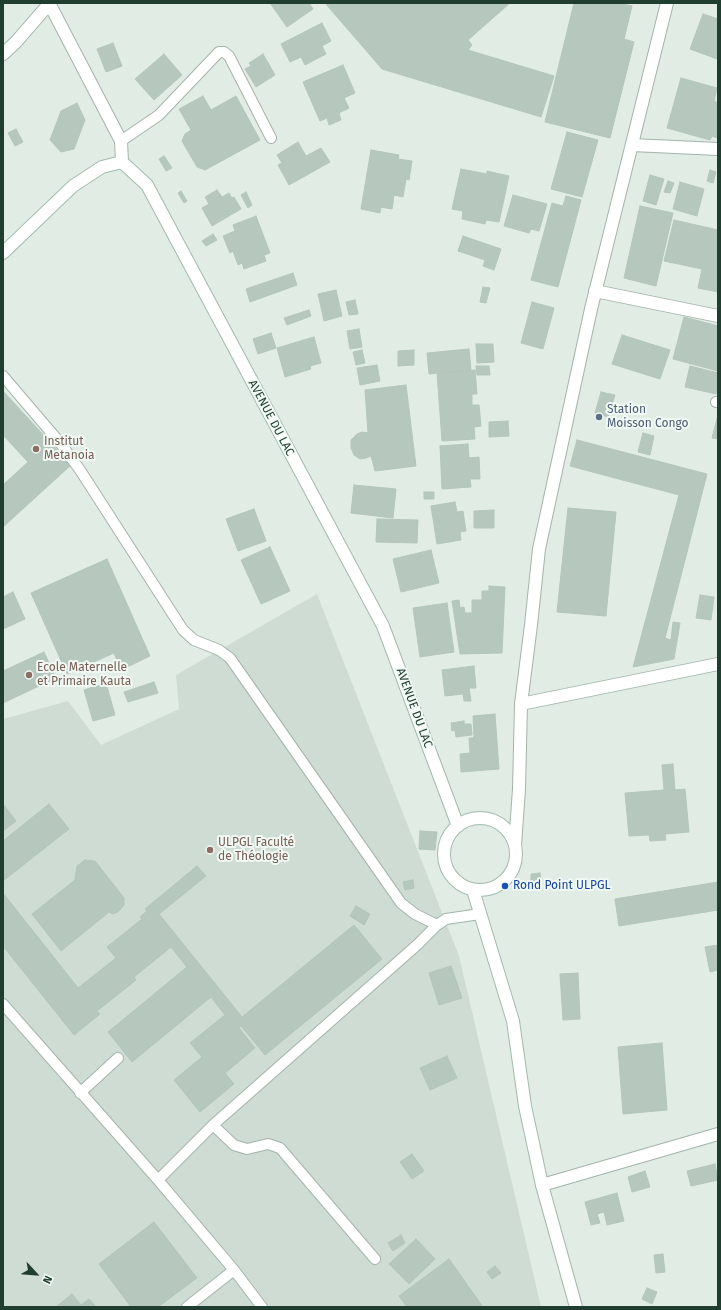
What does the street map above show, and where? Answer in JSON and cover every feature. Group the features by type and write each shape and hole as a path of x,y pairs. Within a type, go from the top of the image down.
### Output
{"street":[{"path":"515,845 511,835 505,827 496,822 487,818 467,820 451,833 446,842 444,852 445,862 449,872 455,880 473,890 484,890 502,882 514,865 516,855 515,845 519,789 521,704 532,625 539,549 596,291 668,3"},
{"path":"3,54 16,42 49,4 121,141 122,162 102,167 73,186 3,253"},
{"path":"632,145 718,149"},
{"name":"AVENUE DU LAC","path":"122,162 146,185 383,626 458,826"},
{"path":"596,291 718,316"},
{"path":"521,704 718,664"},
{"path":"473,890 513,1021 525,1106 542,1185 576,1307"},
{"path":"542,1185 718,1134"}],"lane":[{"path":"121,141 159,115 219,52 224,52 229,56 272,138"},
{"path":"3,376 61,444 80,470 183,630 194,640 220,650 230,658 401,903 415,914 437,925"},
{"path":"158,1180 213,1125 417,945 437,925 446,919 480,914"},
{"path":"3,1004 158,1180 234,1270 262,1307"},
{"path":"80,1093 118,1058"},
{"path":"213,1125 234,1145 247,1149 268,1144 280,1148 375,1259"},
{"path":"187,1307 234,1270"}],"shaded area":[{"name":"ULPGL Faculté de Théologie","path":"317,594 459,956 541,1307 3,1307 3,719 68,701 101,745 179,709 176,675"}],"building":[{"path":"270,3 309,3 313,9 287,27"},
{"path":"325,3 510,3 468,40 472,45 468,50 554,76 541,117 382,69"},
{"path":"574,3 619,3 632,6 624,39 634,42 610,138 545,122"},
{"path":"703,14 718,19 717,59 690,49"},
{"path":"322,23 331,41 322,46 326,54 305,65 301,57 290,62 281,44"},
{"path":"113,43 122,66 106,72 97,49"},
{"path":"164,54 182,75 154,100 135,79"},
{"path":"263,54 275,75 256,87 245,69 251,66 249,63"},
{"path":"343,65 355,93 344,98 349,108 339,113 341,120 329,125 327,118 320,121 303,82"},
{"path":"681,78 717,88 714,101 718,103 718,138 712,136 710,140 667,128"},
{"path":"203,96 211,110 236,96 260,140 205,170 197,167 182,141 185,134 191,130 179,109"},
{"path":"77,103 85,120 74,149 61,152 50,140 61,111"},
{"path":"16,129 23,142 15,146 8,133"},
{"path":"567,132 598,140 582,197 551,189"},
{"path":"298,142 306,156 321,148 330,162 289,185 278,165 282,163 277,155"},
{"path":"371,150 399,155 398,159 412,161 409,180 406,179 403,197 394,195 392,209 381,207 380,213 361,209"},
{"path":"164,156 172,168 166,171 159,159"},
{"path":"461,169 487,174 487,171 509,176 499,222 486,220 485,224 462,219 463,211 452,209"},
{"path":"710,170 716,172 713,183 707,181"},
{"path":"650,175 664,179 656,205 643,201"},
{"path":"668,181 674,183 670,193 664,192"},
{"path":"680,182 704,189 697,216 673,209"},
{"path":"217,190 222,197 229,193 232,198 234,197 241,209 212,226 202,208 209,204 205,197"},
{"path":"181,191 187,201 184,203 178,193"},
{"path":"246,192 252,205 248,208 241,195"},
{"path":"513,195 547,204 539,231 531,229 529,233 504,226"},
{"path":"566,196 581,200 558,287 531,280 552,203 563,206"},
{"path":"640,206 673,213 656,286 624,278"},
{"path":"256,216 270,253 264,255 266,261 244,269 242,263 238,265 233,251 230,253 223,236 235,231 233,225"},
{"path":"674,220 718,230 718,292 698,288 702,269 664,261"},
{"path":"213,234 217,240 206,246 202,241"},
{"path":"463,236 501,249 494,270 483,266 485,260 458,251"},
{"path":"293,273 297,285 250,302 246,289"},
{"path":"483,287 490,288 486,303 480,302"},
{"path":"336,290 342,316 324,321 318,294"},
{"path":"355,300 358,314 349,315 346,302"},
{"path":"532,302 554,308 543,349 521,343"},
{"path":"309,310 311,316 287,325 284,318"},
{"path":"684,317 718,326 718,371 673,359"},
{"path":"359,329 362,347 350,349 347,331"},
{"path":"271,333 276,348 258,354 253,339"},
{"path":"622,335 670,350 660,379 612,364"},
{"path":"314,337 321,363 310,366 311,369 285,377 277,348"},
{"path":"476,344 493,344 494,362 477,363"},
{"path":"469,349 471,370 429,374 427,353"},
{"path":"362,350 365,363 356,365 353,352"},
{"path":"414,350 414,365 398,366 398,351"},
{"path":"377,365 380,381 360,385 357,368"},
{"path":"476,366 489,366 490,375 477,375"},
{"path":"690,366 718,373 716,394 685,387"},
{"path":"475,370 477,394 472,394 472,405 479,405 481,426 474,427 475,439 442,441 437,373"},
{"path":"406,385 416,466 375,471 371,456 360,459 354,455 351,448 351,440 357,434 362,432 368,433 365,390"},
{"name":"Institut Metanoia","path":"3,391 71,465 3,527 3,485 28,462 3,435"},
{"path":"601,392 615,395 608,417 595,413"},
{"path":"718,415 718,439 712,438"},
{"path":"508,421 509,436 489,437 489,422"},
{"path":"643,433 654,436 650,455 638,452"},
{"path":"577,440 707,474 665,638 671,640 673,622 680,623 674,659 633,667 679,495 570,466"},
{"path":"468,444 469,458 479,457 480,479 470,479 471,487 442,489 440,446"},
{"path":"354,485 396,489 393,518 351,513"},
{"path":"424,492 434,492 434,499 424,499"},
{"path":"455,502 457,512 463,511 466,531 460,532 461,540 437,544 431,506"},
{"path":"568,508 616,512 606,616 557,612"},
{"path":"254,509 266,541 238,551 226,519"},
{"path":"494,510 494,528 474,528 474,511"},
{"path":"377,519 418,520 417,543 376,542"},
{"path":"270,547 290,591 261,604 241,560"},
{"path":"431,550 439,583 401,592 393,559"},
{"path":"107,559 150,656 121,670 114,653 67,674 31,593"},
{"path":"489,586 505,587 502,653 460,654 452,601 459,600 460,608 464,607 465,613 472,613 472,600 482,600 482,591 489,591"},
{"path":"13,592 25,619 3,629 3,597"},
{"path":"700,595 714,597 711,620 696,618"},
{"path":"447,603 454,652 420,657 413,608"},
{"name":"Ecole Maternelle et Primaire Kauta","path":"44,652 56,678 3,703 3,671"},
{"path":"474,666 476,688 469,688 471,701 464,701 463,694 445,696 442,670"},
{"path":"154,682 158,693 128,702 124,692"},
{"path":"106,683 115,715 93,721 84,690"},
{"path":"495,714 499,769 461,772 460,754 470,753 469,738 474,738 473,716"},
{"path":"464,721 464,724 471,724 472,735 456,737 455,730 452,731 451,723"},
{"path":"673,764 675,790 685,789 689,832 665,834 666,840 650,841 649,835 629,836 625,793 664,790 662,765"},
{"path":"3,804 16,821 3,831"},
{"path":"49,804 69,829 3,881 3,841"},
{"path":"420,831 437,832 435,850 419,849"},
{"path":"85,860 95,861 124,898 124,905 118,912 112,914 109,912 61,951 32,914 75,880 77,866"},
{"path":"197,866 206,876 159,914 242,1017 354,925 382,959 265,1055 241,1026 239,1028 255,1048 225,1073 234,1084 200,1112 174,1080 202,1057 190,1043 225,1015 211,997 132,1062 108,1032 187,967 171,947 134,977 136,980 97,1011 100,1014 74,1035 3,946 3,893 78,988 116,958 107,947 142,919 140,917 147,911 145,909"},
{"path":"540,873 541,882 531,883 531,874"},
{"path":"413,880 414,888 405,890 403,882"},
{"path":"718,882 718,910 619,926 615,899"},
{"path":"356,906 370,914 364,925 350,916"},
{"path":"718,945 718,970 710,972 705,947"},
{"path":"451,966 462,998 439,1005 429,973"},
{"path":"578,973 580,1019 563,1020 560,974"},
{"path":"662,1043 667,1110 623,1114 618,1047"},
{"path":"447,1056 457,1078 430,1090 420,1068"},
{"path":"412,1154 424,1171 412,1179 400,1162"},
{"path":"715,1164 718,1180 691,1186 687,1171"},
{"path":"645,1171 650,1187 632,1192 628,1177"},
{"path":"617,1193 624,1221 607,1225 604,1212 597,1214 600,1223 591,1225 585,1202"},
{"path":"154,1222 197,1278 158,1307 131,1307 99,1264"},
{"path":"401,1235 405,1243 393,1251 388,1243"},
{"path":"416,1239 435,1259 409,1284 389,1264"},
{"path":"663,1254 665,1272 656,1273 654,1255"},
{"path":"449,1259 483,1307 407,1307 399,1296"},
{"path":"495,1266 501,1273 492,1279 487,1272"},
{"path":"647,1288 657,1292 652,1304 642,1299"},
{"path":"72,1294 81,1305 89,1299 96,1307 56,1307"}],"place":[{"name":"Station Moisson Congo","path":"599,417"},
{"name":"Institut Metanoia","path":"36,449"},
{"name":"Ecole Maternelle et Primaire Kauta","path":"29,675"},
{"name":"ULPGL Faculté de Théologie","path":"210,850"},
{"name":"Rond Point ULPGL","path":"505,886"}]}
